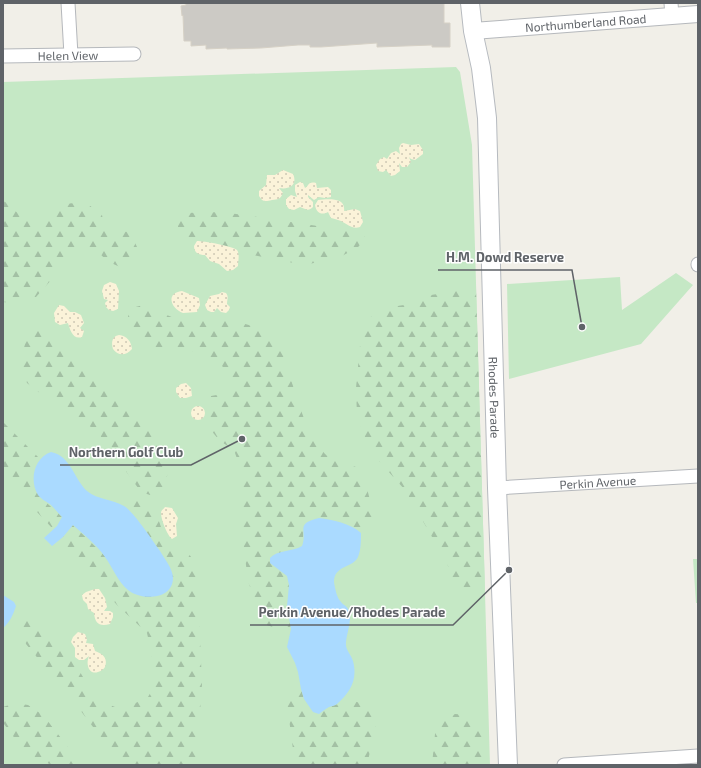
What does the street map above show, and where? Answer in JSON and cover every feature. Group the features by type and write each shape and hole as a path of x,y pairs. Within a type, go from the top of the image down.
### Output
{"main road":[{"name":"Rhodes Parade","path":"470,3 481,68 486,118 497,488 508,765"}],"street":[{"path":"68,3 71,55"},
{"name":"Northumberland Road","path":"474,31 672,10 698,14"},
{"name":"Helen View","path":"3,56 134,54"},
{"name":"Perkin Avenue","path":"497,488 698,476"},
{"path":"564,765 698,756"}],"green space":[{"path":"456,67 460,72 472,145 490,765 3,765 3,82"},
{"path":"3,200 20,215 40,218 50,214 64,204 85,202 102,215 105,230 130,232 137,247 135,258 120,267 109,262 101,255 91,251 77,251 36,297 11,303 3,302"},
{"path":"223,212 358,232 365,235 364,241 357,248 338,258 304,265 238,252 236,249 219,244 197,241 185,236 178,229 178,218 184,213"},
{"path":"676,273 693,285 641,344 509,379 507,284 620,277 622,310"},
{"path":"476,288 485,590 474,591 463,589 452,579 447,563 405,490 370,451 357,416 356,388 361,335 373,313 385,308 410,304 431,295"},
{"path":"143,305 174,318 204,317 238,322 263,329 273,336 283,354 310,435 325,454 335,461 356,467 366,485 374,515 371,529 365,531 332,520 304,525 302,546 295,550 274,554 276,568 286,576 289,585 287,606 291,629 281,630 267,625 259,613 248,581 241,525 243,476 234,450 220,441 209,428 207,403 211,396 232,390 230,377 222,366 206,355 190,351 155,349 143,343 133,331 128,316 132,308"},
{"path":"31,327 39,327 125,403 150,432 168,470 165,489 159,495 150,495 141,492 96,430 59,408 27,383 21,369 25,342"},
{"path":"3,422 40,459 34,479 35,486 42,498 62,517 53,529 37,512 3,470"},
{"path":"140,498 146,501 154,509 169,543 189,554 197,568 202,684 198,740 199,765 122,765 74,702 26,644 21,632 20,623 26,617 36,620 51,633 77,667 98,700 115,707 127,707 148,697 155,685 151,651 147,633 117,605 59,540 73,525 105,556 127,589 172,572 159,550 125,506 131,500"},
{"path":"693,559 698,559 698,603 696,603"},
{"path":"301,689 304,699 313,712 322,712 329,707 350,700 364,704 372,712 376,725 367,765 295,765 287,703 291,693"},
{"path":"15,703 28,705 43,715 82,765 52,765 36,758 19,744 4,724 3,707"},
{"path":"455,714 469,715 481,720 485,730 485,765 432,765 435,734 440,721"}],"sand":[{"path":"403,143 411,145 419,144 423,150 423,154 415,160 409,157 411,162 407,167 402,167 399,163 400,171 395,175 391,176 386,170 383,172 378,171 376,165 380,159 384,157 387,159 391,153 396,151 400,154 399,148"},
{"path":"283,170 293,174 294,181 292,186 279,188 283,193 279,199 267,201 262,200 259,196 259,191 266,185 267,175 275,175"},
{"path":"300,182 303,183 305,188 310,183 316,183 317,188 328,187 331,190 331,197 319,197 314,200 308,195 313,202 313,207 311,209 307,210 300,207 294,210 289,209 286,205 286,199 291,195 297,197 295,185"},
{"path":"318,200 336,200 342,203 344,206 344,211 355,209 360,211 363,222 360,227 357,228 331,218 328,212 323,214 319,213 316,210 315,205"},
{"path":"197,241 234,248 237,250 239,256 238,266 233,270 227,271 219,264 210,261 205,255 196,252 194,246"},
{"path":"110,282 116,284 119,291 118,309 113,311 106,307 105,303 108,300 104,299 102,291 104,285"},
{"path":"182,291 199,298 200,305 197,312 183,313 175,308 172,301 173,295"},
{"path":"222,292 226,293 228,298 227,304 230,307 229,310 226,313 221,312 217,308 214,312 207,310 205,305 210,296"},
{"path":"59,305 64,306 70,312 75,312 81,315 84,323 80,328 84,331 82,337 79,338 74,336 68,323 60,325 55,322 54,313"},
{"path":"119,335 130,341 132,349 125,354 117,353 113,349 113,340"},
{"path":"186,383 191,388 192,396 180,398 176,392 176,388 181,384"},
{"path":"198,406 203,408 205,413 203,418 198,420 193,418 191,413 193,408"},
{"path":"165,507 172,508 178,518 176,524 177,536 172,539 166,531 161,516 161,511"},
{"path":"95,589 99,589 105,598 107,607 104,611 110,611 113,613 110,624 103,625 98,623 95,619 94,613 88,609 87,604 83,600 82,595"},
{"path":"78,632 85,634 87,639 86,643 93,644 95,651 104,657 106,664 101,671 93,672 89,669 89,656 84,660 79,660 75,657 75,648 71,642 73,637"}],"water":[{"path":"51,452 58,454 68,463 83,486 91,494 115,502 128,509 153,540 170,567 173,578 172,585 168,591 148,597 134,594 128,590 118,579 102,553 73,525 63,537 52,546 44,538 57,526 62,517 51,505 38,495 35,489 34,476 37,464 45,455"},
{"path":"319,518 347,524 361,533 360,548 356,561 337,572 334,582 338,598 347,608 350,617 346,645 353,661 354,680 346,695 337,704 319,714 313,712 304,699 298,672 287,647 291,629 287,606 289,585 287,576 270,563 270,558 281,552 302,546 304,525 311,520"},
{"path":"3,595 14,602 16,606 11,618 3,628"}],"building":[{"path":"186,3 444,3 444,23 450,23 450,47 432,47 432,45 377,47 377,43 321,47 298,45 261,48 206,49 206,45 191,46 191,41 184,41 183,15 182,16 181,6 186,5"}],"place":[{"name":"H.M. Dowd Reserve","path":"582,327"},
{"name":"Northern Golf Club","path":"242,439"},
{"name":"Perkin Avenue/Rhodes Parade","path":"509,570"}]}
